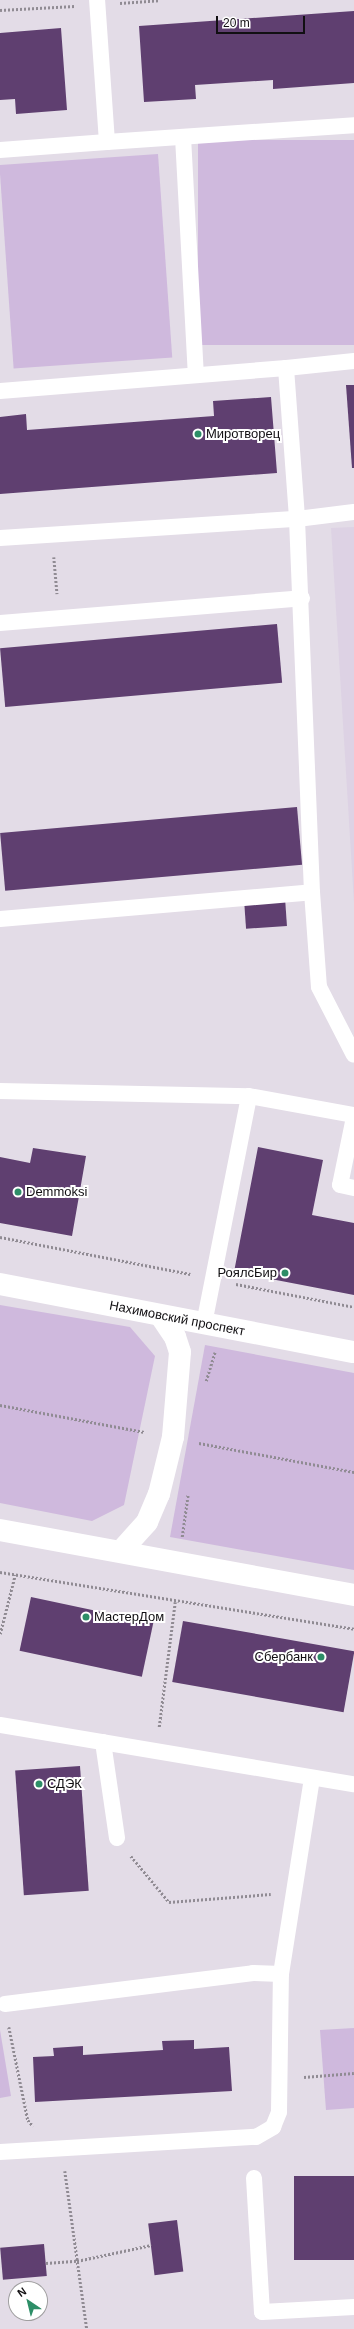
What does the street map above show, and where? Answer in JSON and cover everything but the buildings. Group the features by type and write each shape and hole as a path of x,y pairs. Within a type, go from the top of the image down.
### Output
{"main road":[{"name":"Нахимовский проспект","path":"0,1284 354,1352"},
{"path":"121,1551 147,1522 159,1494 173,1437 180,1352 175,1337 161,1316"},
{"path":"0,1530 354,1595"}],"lane":[{"path":"97,0 107,142"},
{"path":"0,150 354,125"},
{"path":"183,137 196,375"},
{"path":"0,391 286,368 354,361"},
{"path":"286,368 302,598 312,892 319,987 354,1055"},
{"path":"0,538 297,519 354,512"},
{"path":"0,623 302,598"},
{"path":"0,919 312,892"},
{"path":"0,1091 248,1096 354,1116 340,1185 354,1188"},
{"path":"204,1324 248,1096"},
{"path":"0,1726 354,1784"},
{"path":"103,1742 117,1838"},
{"path":"0,2152 260,2136 278,2120 281,1974 312,1778"},
{"path":"5,2004 253,1973 281,1974"},
{"path":"254,2178 262,2312 354,2307"}],"path":[{"path":"52,535 59,618"},
{"path":"0,1236 354,1308"},
{"path":"0,1405 144,1432"},
{"path":"196,1442 354,1472"},
{"path":"0,1572 175,1602 354,1630"},
{"path":"0,1634 15,1575"},
{"path":"156,1751 175,1602"},
{"path":"117,1838 169,1902 295,1892"},
{"path":"5,2004 28,2120 56,2148 68,2178 77,2261 87,2329"},
{"path":"279,2079 354,2073"},
{"path":"46,2263 77,2261 151,2245"}],"shaded area":[{"path":"198,140 354,140 354,345 198,345"},
{"path":"158,154 172,358 14,369 0,165"},
{"path":"354,527 354,903 331,528"},
{"path":"0,1305 130,1327 155,1356 124,1505 92,1521 0,1503"},
{"path":"205,1345 354,1373 354,1570 170,1537"},
{"path":"354,2028 354,2108 326,2110 320,2030"},
{"path":"0,2030 11,2096 0,2098"}],"place":[{"name":"Миротворец","path":"198,434"},
{"name":"Demmoksi","path":"18,1192"},
{"name":"РоялсБир","path":"285,1273"},
{"name":"МастерДом","path":"86,1617"},
{"name":"Сбербанк","path":"321,1657"},
{"name":"СДЭК","path":"39,1784"}]}
